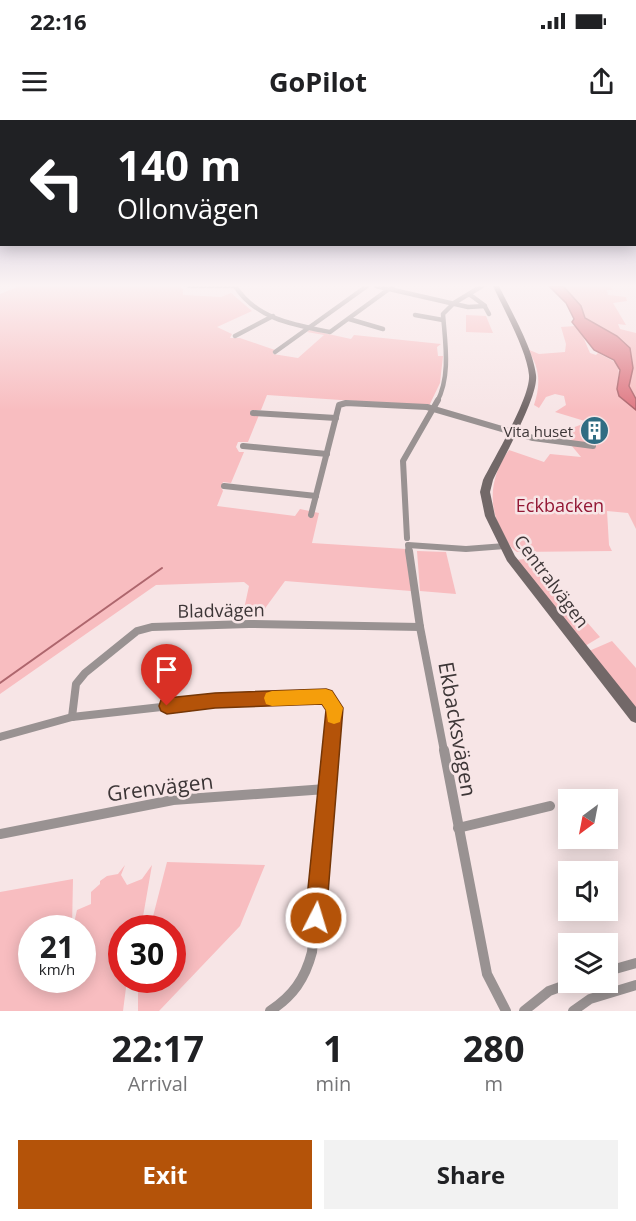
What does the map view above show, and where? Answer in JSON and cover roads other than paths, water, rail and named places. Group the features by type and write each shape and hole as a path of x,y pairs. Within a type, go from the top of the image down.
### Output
{"street":[{"path":"235,336 251,328"},
{"path":"275,352 309,328 332,332 338,328"},
{"path":"377,328 382,329"},
{"path":"407,538 403,461 416,435 435,408 445,379 442,328"},
{"name":"Centralvägen","path":"515,328 528,356 533,376 532,389 510,432 485,492 490,516 504,546 636,717"},
{"path":"311,515 339,405 346,402 435,408 552,444 593,446"},
{"path":"253,413 336,418"},
{"path":"243,446 327,454"},
{"path":"224,486 316,496"},
{"name":"Ekbacksvägen","path":"504,546 466,549 408,545 420,627 487,974 506,1011"},
{"name":"Bladvägen","path":"72,717 76,684 85,673 137,631 152,627 249,624 420,627"},
{"path":"0,737 72,717 215,700 326,696 335,708 314,940 308,971 288,1000 270,1011"},
{"name":"Grenvägen","path":"0,834 173,800 326,789"},
{"path":"458,828 550,807"},
{"path":"618,968 636,963"},
{"path":"573,1011 590,999 636,985"},
{"path":"524,1011 549,991 558,988"}],"waterway":[{"path":"0,683 162,568"}],"place":[{"name":"Vita huset","path":"594,431"}],"park label":[{"name":"Eckbacken","path":"560,505"}]}
